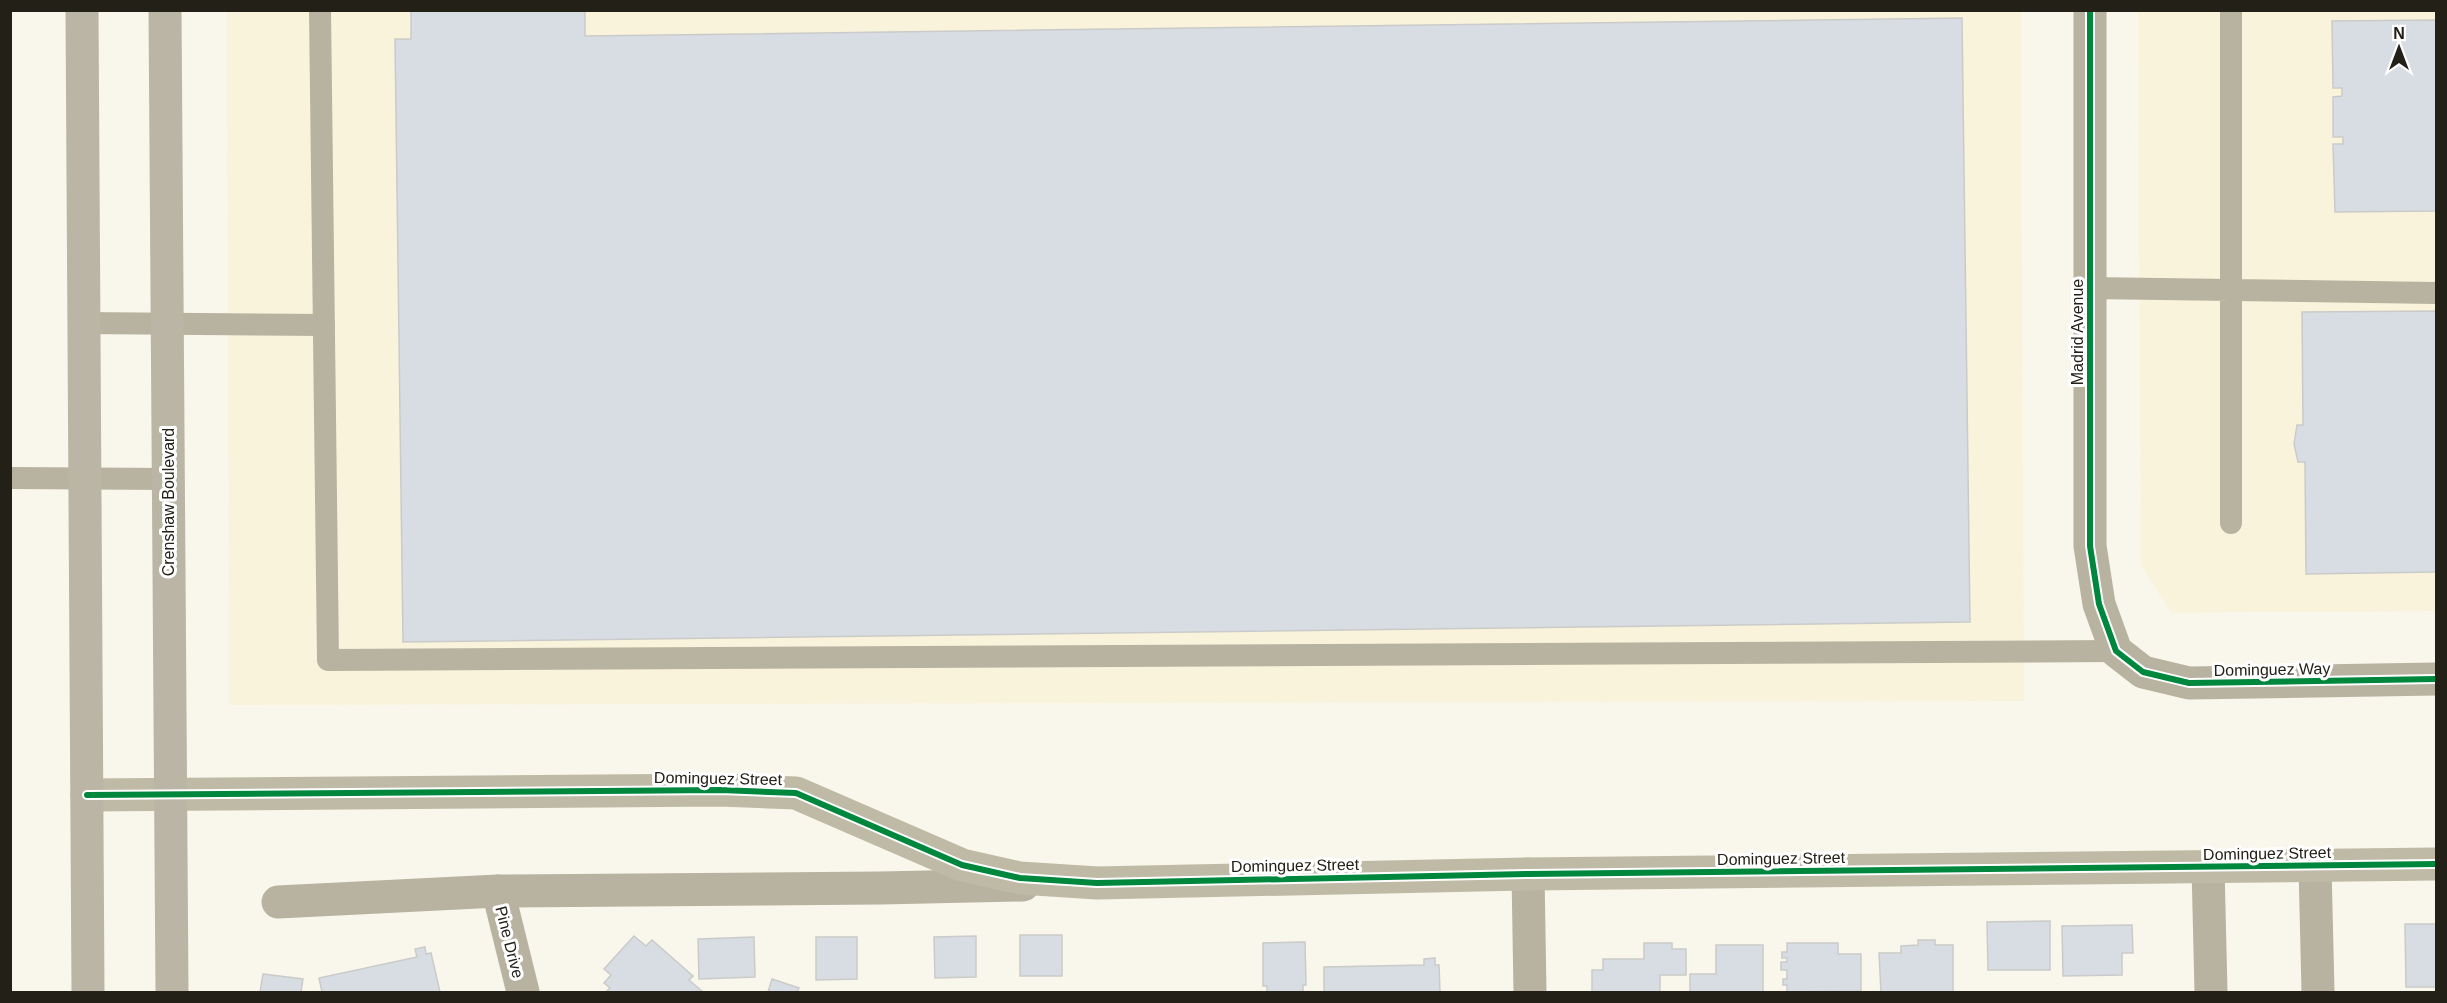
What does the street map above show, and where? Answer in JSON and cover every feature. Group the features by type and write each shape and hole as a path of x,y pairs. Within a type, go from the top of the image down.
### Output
{"main road":[{"path":"82,10 88,993"},
{"name":"Crenshaw Boulevard","path":"165,10 171,993"}],"street":[{"name":"Madrid Avenue","path":"2090,10 2090,546 2099,604 2116,651"},
{"name":"Dominguez Way","path":"2116,651 2143,672 2189,684 2436,679"},
{"name":"Dominguez Street","path":"87,795 721,790 796,793 962,865 1020,878 1097,883"},
{"name":"Dominguez Street","path":"278,902 498,891 881,888 1528,874 2436,864"},
{"path":"2315,866 2318,993"},
{"path":"2208,867 2211,993"},
{"path":"1528,874 1530,993"},
{"name":"Pine Drive","path":"498,891 523,993"}],"lane":[{"path":"320,10 328,660 2116,651"},
{"path":"2231,10 2231,523"},
{"path":"2090,288 2436,292"},
{"path":"84,323 324,326"},
{"path":"10,478 168,479"}],"shaded area":[{"path":"227,11 2021,11 2024,701 229,705"},
{"path":"2138,11 2436,11 2436,611 2171,613 2141,565"}],"building":[{"path":"411,10 585,10 585,36 1962,18 1970,622 403,642 395,39 411,39"},
{"path":"2436,20 2436,211 2335,212 2333,144 2343,144 2343,137 2333,137 2333,97 2342,96 2342,88 2333,88 2332,21"},
{"path":"2436,311 2436,572 2306,574 2305,462 2298,462 2294,444 2297,425 2303,425 2302,312"},
{"path":"2050,921 2050,970 1988,970 1987,922"},
{"path":"2405,924 2436,924 2436,987 2406,987"},
{"path":"2132,925 2133,953 2122,953 2122,975 2063,976 2062,926"},
{"path":"1020,935 1062,935 1062,976 1020,976"},
{"path":"634,936 646,946 652,940 693,976 689,980 703,992 608,992 610,988 604,983 611,975 604,969"},
{"path":"976,936 976,977 935,978 934,937"},
{"path":"754,937 755,977 699,979 698,939"},
{"path":"816,937 857,937 857,979 816,980"},
{"path":"1918,940 1935,940 1935,945 1953,945 1953,992 1881,992 1879,953 1901,953 1901,946 1918,945"},
{"path":"1305,942 1306,985 1303,985 1303,992 1267,992 1267,986 1263,986 1263,943"},
{"path":"1644,943 1672,943 1672,949 1686,949 1686,975 1660,975 1660,992 1592,992 1592,970 1603,970 1603,959 1644,959"},
{"path":"1787,943 1838,943 1838,954 1861,954 1861,991 1787,992 1787,985 1783,985 1783,979 1787,979 1787,970 1781,970 1781,962 1787,962 1787,958 1782,958 1782,952 1787,952"},
{"path":"1716,945 1763,945 1763,992 1690,992 1690,974 1716,974"},
{"path":"425,947 426,954 431,953 440,992 322,992 319,978 417,957 415,949"},
{"path":"1435,958 1435,965 1439,965 1440,992 1324,992 1324,967 1424,965 1424,959"},
{"path":"263,974 303,979 301,992 260,992"},
{"path":"772,979 799,988 797,992 768,992"}],"cycle path":[{"path":"2090,10 2090,546 2099,604 2116,651 2143,672 2189,683 2436,679"},
{"path":"87,795 721,790 796,793 962,865 1020,878 1097,883 1528,874 2436,864"}]}
